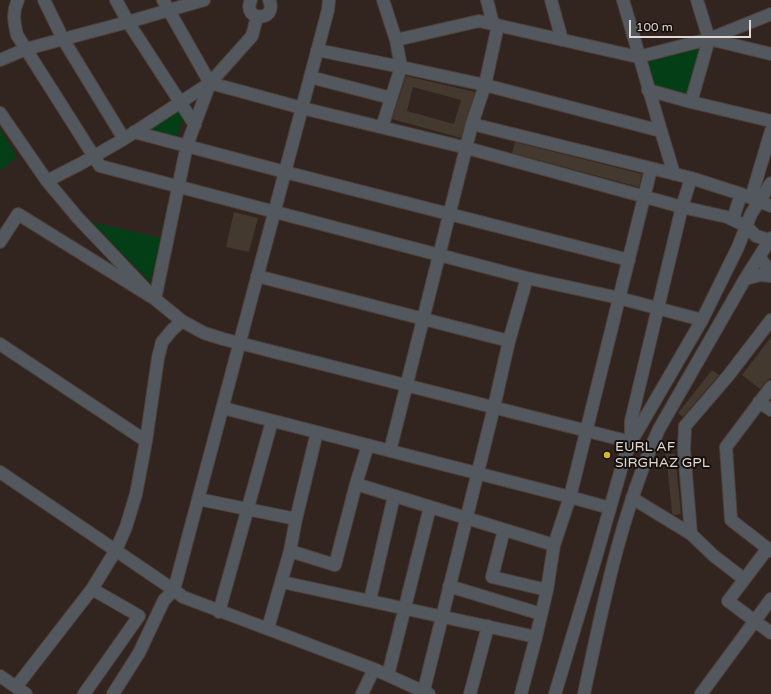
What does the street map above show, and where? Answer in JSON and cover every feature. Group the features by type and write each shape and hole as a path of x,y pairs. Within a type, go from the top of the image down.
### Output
{"street":[{"path":"18,0 15,7 13,20 16,35 100,166 527,278 619,298 702,320"},
{"path":"44,0 63,39 129,135 187,146 629,260"},
{"path":"116,0 128,22 195,125"},
{"path":"0,60 26,49 128,22 166,5 204,0"},
{"path":"249,1 249,10 257,17 264,16 270,11 271,4 269,0"},
{"path":"113,694 139,653 164,600 174,590 328,10 329,0"},
{"path":"382,127 401,67 396,40 383,0"},
{"path":"390,451 472,124 485,86 495,24 487,0"},
{"path":"551,0 562,40"},
{"path":"623,0 638,57 674,174"},
{"path":"692,102 709,39 697,0"},
{"path":"166,5 210,83 302,108 467,148 733,219 746,226 756,236 770,239 745,279 659,429 649,451 632,498 611,570 584,694"},
{"path":"396,40 479,21 638,57 709,39 771,14"},
{"path":"48,181 129,135 210,83 252,36 257,17"},
{"path":"709,39 771,54"},
{"path":"317,50 485,86 661,132"},
{"path":"310,77 391,98"},
{"path":"155,299 187,146 210,83"},
{"path":"648,90 771,121"},
{"path":"0,113 48,181 78,218 155,299 182,321 204,333 631,442"},
{"path":"472,124 691,178 756,200"},
{"path":"555,694 624,459 631,442 702,320 738,248 756,200 771,131"},
{"path":"521,694 547,590 554,545 570,496 651,169"},
{"path":"631,442 631,421 682,206 691,178"},
{"path":"733,219 756,200 771,183"},
{"path":"0,242 18,214 155,299"},
{"path":"759,257 771,272"},
{"path":"745,279 760,275 771,276"},
{"path":"257,276 509,341"},
{"path":"0,472 116,550 174,590 183,598 219,612 268,628 374,669 425,693 449,586 467,519 509,341 527,278"},
{"path":"691,534 684,450 686,426 728,376 771,320"},
{"path":"0,676 21,690 92,589 116,550 126,527 136,494 146,441 158,358 162,342 182,321"},
{"path":"0,344 146,441"},
{"path":"771,387 726,447 731,520 769,549 728,601 771,633"},
{"path":"759,402 771,410"},
{"path":"223,408 570,496 610,508"},
{"path":"219,612 272,421"},
{"path":"268,628 290,551 296,519 317,432"},
{"path":"290,551 335,565 356,484 368,445"},
{"path":"356,484 554,545"},
{"path":"370,600 394,496"},
{"path":"632,498 691,534 714,556 744,579"},
{"path":"198,500 296,519"},
{"path":"388,675 430,507"},
{"path":"504,530 492,577 547,590"},
{"path":"282,582 536,637"},
{"path":"449,586 541,614"},
{"path":"84,694 139,616 92,589"},
{"path":"700,694 771,599"},
{"path":"470,694 488,626"},
{"path":"362,694 374,669"}],"green space":[{"path":"701,48 690,95 651,85 646,62"},
{"path":"177,109 184,117 177,137 149,129"},
{"path":"0,129 17,157 0,171"},
{"path":"92,222 161,238 150,282"}],"building":[{"path":"406,76 475,92 461,138 392,119","holes":["413,87 461,100 454,124 407,111"]},
{"path":"515,142 642,174 639,187 512,153"},
{"path":"234,212 258,218 249,252 226,247"},
{"path":"771,337 771,378 765,382 760,389 742,375"},
{"path":"712,370 719,375 683,417 678,413"},
{"path":"666,454 675,454 681,514 674,515 672,513"}],"place":[{"name":"EURL AF SIRGHAZ GPL","path":"607,455"}]}
